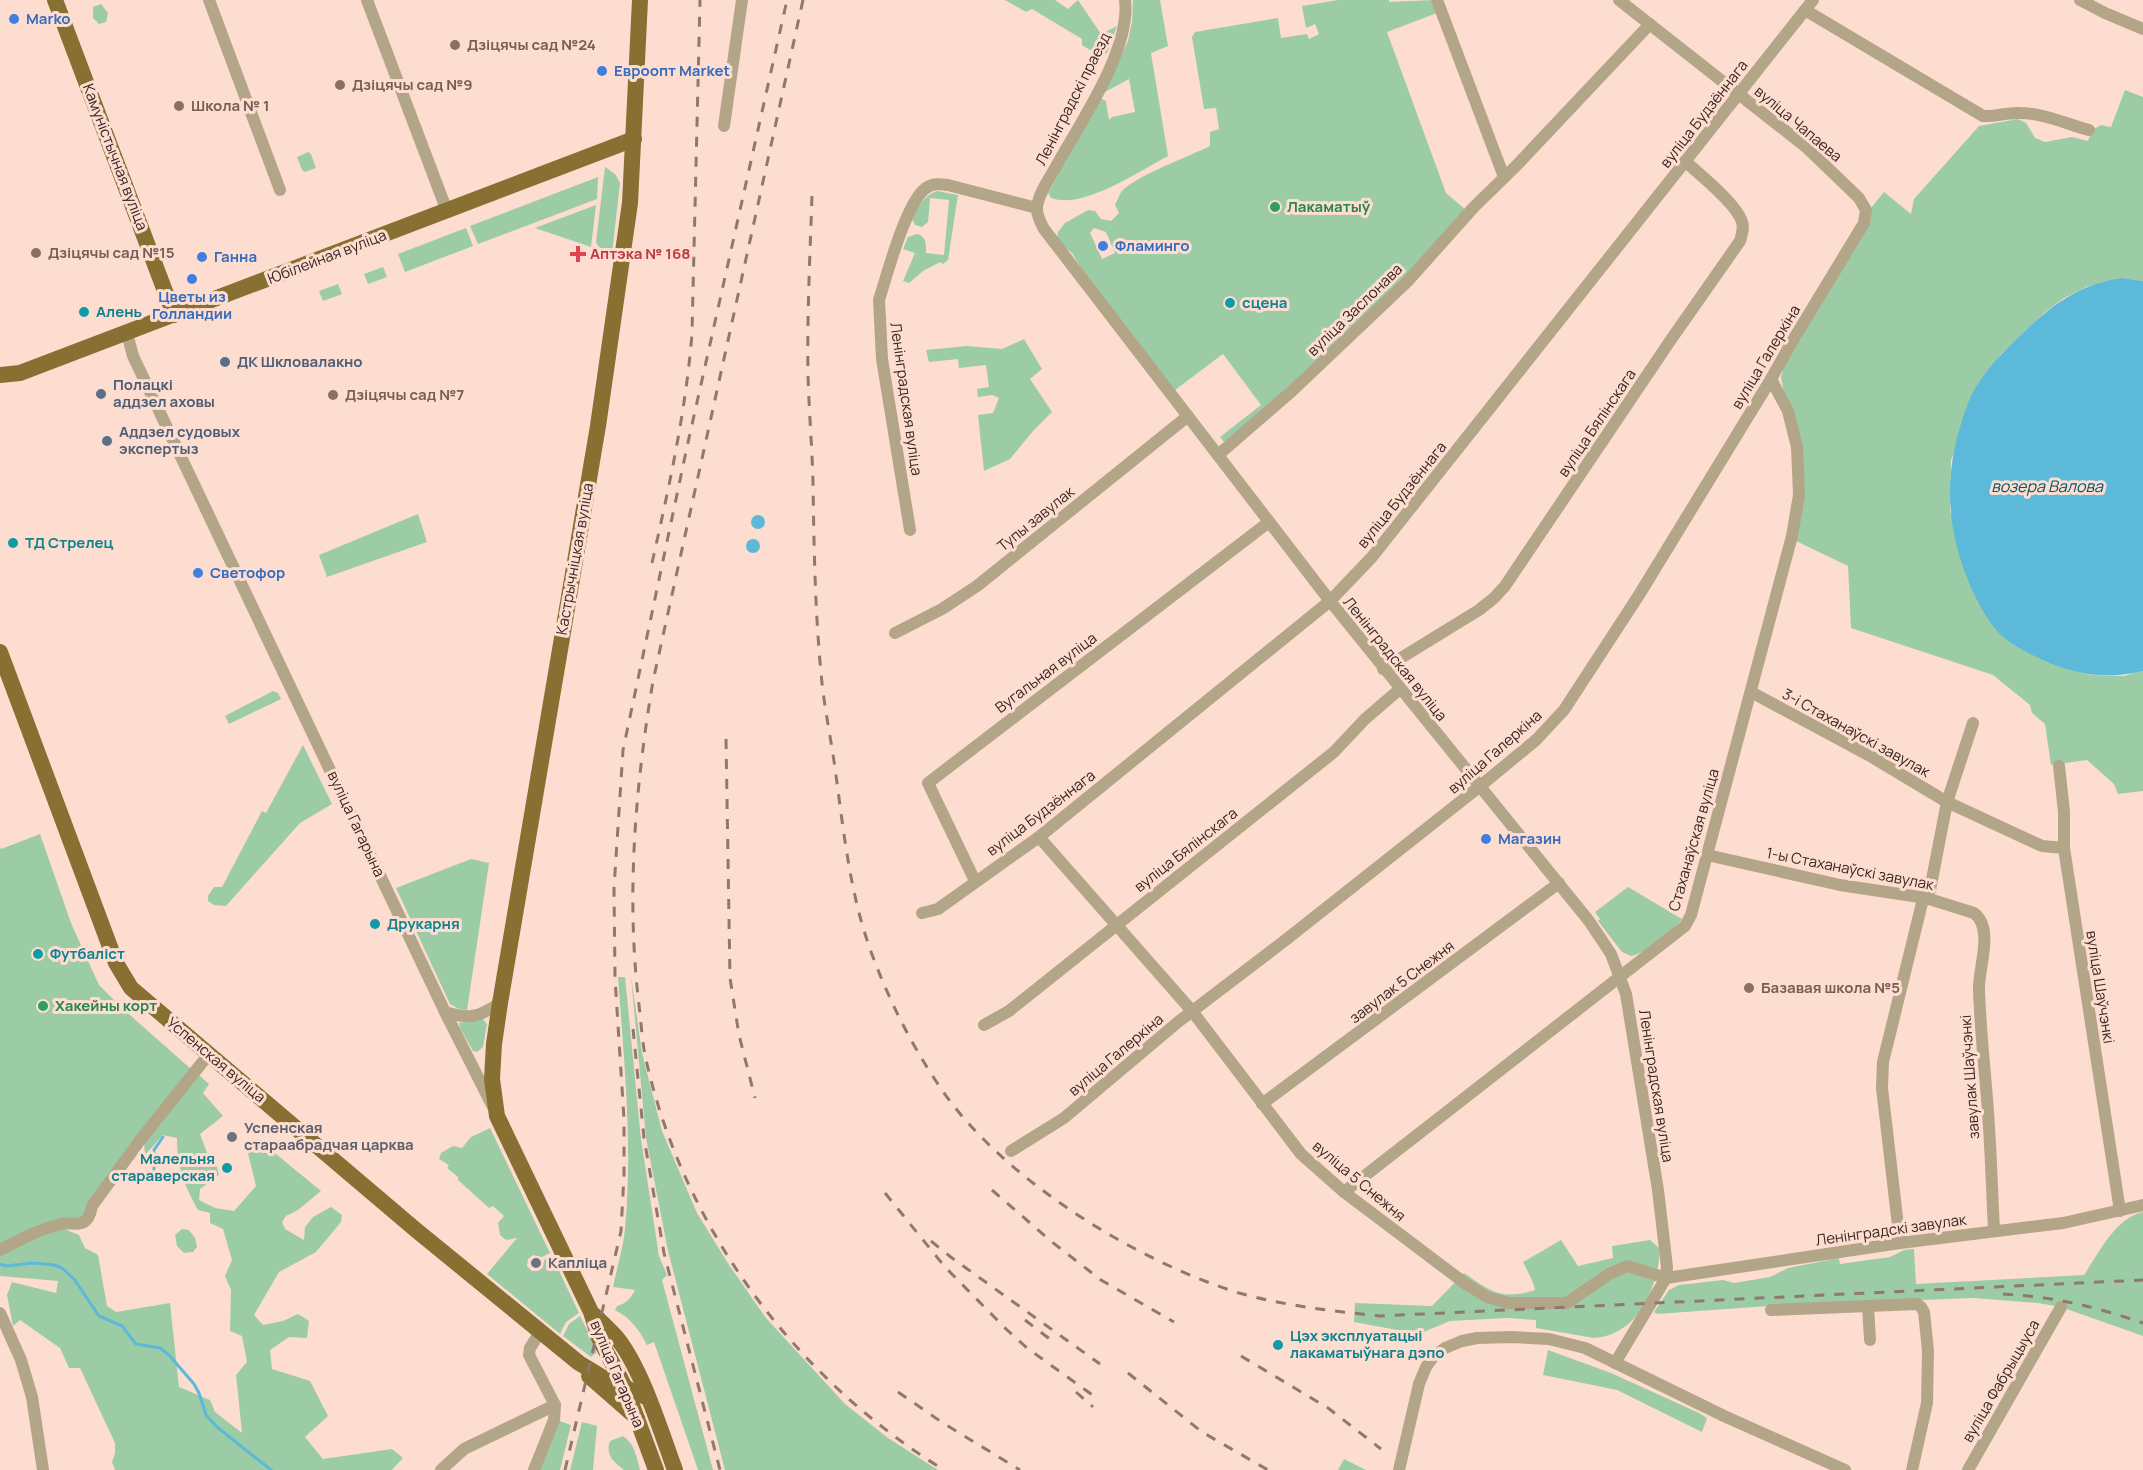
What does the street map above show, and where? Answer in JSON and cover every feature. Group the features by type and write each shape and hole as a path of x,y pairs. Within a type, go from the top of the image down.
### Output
{"main road":[{"name":"Камуністычная вуліца","path":"55,0 174,315"},
{"name":"Кастрычніцкая вуліца","path":"497,1116 492,1079 494,1044 598,426 630,202 640,0"},
{"name":"Юбілейная вуліца","path":"0,375 20,373 634,139"},
{"name":"Юбілейная вуліца","path":"0,388 20,373"},
{"name":"Успенская вуліца","path":"0,652 122,976 141,998 579,1363 600,1376 648,1398"},
{"name":"вуліца Гагарына","path":"497,1116 591,1312 599,1338 626,1389 656,1470"},
{"name":"вуліца Гагарына","path":"591,1312 618,1340 648,1398 675,1470"},
{"path":"600,1376 609,1371 612,1362"},
{"name":"Успенская вуліца","path":"579,1363 594,1382 637,1418"}],"street":[{"path":"209,0 280,190"},
{"path":"367,0 447,211"},
{"path":"724,126 742,0"},
{"name":"Ленінградскі праезд","path":"1037,208 1042,193 1088,109 1122,37 1127,15 1125,0"},
{"path":"1437,0 1504,177"},
{"name":"вуліца Чапаева","path":"1619,0 1806,147 1851,190 1866,210"},
{"path":"2079,0 2143,29"},
{"path":"1809,5 1983,116 2029,113 2089,130"},
{"name":"вуліца Будзённага","path":"922,913 938,909 1039,837 1330,601 1372,557 1809,5"},
{"name":"вуліца Заслонава","path":"1218,455 1292,391 1407,282 1474,207 1516,166 1650,24"},
{"name":"вуліца Бялінскага","path":"1383,669 1479,610 1505,586 1740,241 1743,233 1742,221 1738,214 1716,189 1685,161"},
{"name":"Ленінградская вуліца","path":"910,530 882,359 879,300 910,210 922,191 938,184 1037,208 1044,230 1330,601 1590,921 1611,954 1626,994 1661,1211 1667,1254 1666,1278"},
{"name":"вуліца Галеркіна","path":"1011,1151 1064,1118 1192,1011 1479,787 1536,740 1564,710 1639,595 1772,379 1864,223 1866,210"},
{"name":"вуліца Гагарына","path":"127,333 138,366 445,1012 497,1116"},
{"name":"Стаханаўская вуліца","path":"1344,1192 1686,926 1691,915 1792,536 1799,495 1797,447 1788,411 1772,379"},
{"name":"Тупы завулак","path":"895,633 942,609 977,586 1188,416"},
{"name":"Вугальная вуліца","path":"975,881 928,783 1269,522"},
{"name":"вуліца Бялінскага","path":"984,1025 1009,1011 1334,752 1365,718 1400,689"},
{"name":"3-і Стаханаўскі завулак","path":"1751,692 1872,757 1947,802 2042,846 2064,848"},
{"path":"1900,1243 1882,1088 1883,1062 1922,903 1930,890 1947,802 1973,723"},
{"name":"вуліца Шаўчэнкі","path":"2059,766 2064,812 2064,848 2120,1211"},
{"name":"вуліца 5 Снежня","path":"1039,837 1192,1011 1301,1154 1344,1192 1466,1284 1487,1297 1508,1303 1567,1304 1609,1274 1627,1266 1666,1278"},
{"name":"1-ы Стаханаўскі завулак","path":"1707,855 1840,885 1926,898 1974,913 1983,922"},
{"name":"завулак 5 Снежня","path":"1262,1104 1559,884"},
{"name":"завулак Шаўчэнкі","path":"1983,922 1985,931 1979,983 1980,1025 1988,1112 1994,1232"},
{"path":"445,1012 470,1018 500,1003"},
{"path":"0,1250 39,1231 64,1223 85,1222 92,1206 136,1146 209,1054"},
{"path":"2120,1211 2143,1205"},
{"name":"Ленінградскі завулак","path":"1666,1278 1900,1243 2063,1223 2120,1211"},
{"path":"1615,1363 1666,1278"},
{"path":"1771,1311 1917,1304 1924,1312 1928,1352 1927,1403 1912,1470"},
{"path":"1868,1306 1870,1340"},
{"name":"вуліца Фабрыцыуса","path":"1968,1470 2061,1307"},
{"path":"0,1313 21,1360 32,1397 43,1470"},
{"path":"534,1470 554,1420 555,1405 529,1355 530,1348 540,1332"},
{"path":"1399,1470 1419,1384 1430,1362 1445,1348 1462,1341 1476,1338 1512,1337 1549,1339 1585,1348 1724,1416 1845,1470"},
{"path":"441,1470 464,1449 555,1405"}],"green space":[{"path":"1005,0 1055,0 1068,9 1078,0 1101,34 1117,26 1107,53 1100,56 1082,45 1082,39 1032,9 1026,12"},
{"path":"1133,0 1160,0 1168,46 1151,53 1168,156 1094,194 1079,199 1051,198 1048,193 1100,98 1106,101 1109,120 1112,117 1135,112 1129,79 1103,93 1128,41"},
{"path":"1338,0 1389,0 1389,2 1433,0 1437,13 1387,32 1446,193 1466,210 1403,279 1271,403 1224,442 1220,437 1261,405 1223,354 1175,390 1088,279 1072,253 1060,243 1057,238 1058,232 1065,223 1088,210 1095,211 1101,219 1111,221 1119,213 1115,205 1121,192 1128,186 1150,173 1210,146 1210,132 1219,129 1216,108 1204,109 1192,37 1195,32 1278,18 1281,38 1307,34 1309,39 1319,34 1315,24 1306,28 1302,6","holes":["1094,228 1106,232 1115,253 1102,259 1090,233"]},
{"path":"101,4 108,13 106,22 99,24 93,18 93,7"},
{"path":"2125,90 2143,97 2143,281 2122,278 2105,281 2064,298 2044,313 2000,355 1951,460 1950,512 2014,645 2061,667 2085,674 2124,676 2143,671 2143,791 2118,794 2114,784 2087,760 2051,765 2045,724 2032,713 2030,705 1993,675 1851,628 1848,566 1796,541 1804,495 1781,377 1791,351 1871,219 1871,208 1884,192 1911,214 1914,199 1979,126 2018,119 2026,123 2035,138 2045,142 2072,137 2088,141 2092,130 2101,125 2111,127"},
{"path":"308,152 316,168 305,172 297,157"},
{"path":"605,167 615,174 620,183 612,253 599,247 596,242"},
{"path":"598,177 597,199 478,244 470,226"},
{"path":"937,191 958,195 948,260 923,271 909,283 903,281 915,253 903,249 908,237 920,235 925,241 926,253 944,255 949,200 930,198 928,222 922,227 915,225 912,219 925,199"},
{"path":"596,205 591,247 535,228"},
{"path":"466,228 473,246 405,272 398,254"},
{"path":"383,267 387,277 368,284 364,274"},
{"path":"338,284 342,294 323,301 319,291"},
{"path":"1024,339 1042,369 1030,379 1052,412 1010,459 984,471 978,415 993,413 999,398 992,395 978,397 977,389 989,387 986,365 959,368 958,359 929,362 926,350 967,346 1002,349"},
{"path":"418,514 427,542 327,577 319,555"},
{"path":"273,691 278,693 281,699 229,724 225,716"},
{"path":"303,745 332,804 300,823 226,906 214,905 208,901 208,896 214,887 222,887 262,811 266,813"},
{"path":"40,834 71,923 99,985 191,1069 82,1217 62,1228 79,1235 85,1248 98,1255 107,1306 116,1312 170,1303 179,1387 210,1400 215,1412 242,1433 236,1375 247,1362 242,1336 230,1331 231,1290 225,1276 232,1260 223,1229 210,1223 210,1213 198,1210 193,1201 180,1168 177,1138 163,1135 145,1155 144,1142 198,1074 209,1084 203,1093 223,1116 200,1134 210,1161 216,1164 219,1175 200,1189 199,1200 215,1208 234,1211 256,1186 248,1153 259,1140 321,1191 298,1210 286,1216 282,1222 285,1229 304,1240 305,1227 313,1217 331,1207 342,1215 341,1222 316,1252 279,1272 254,1315 263,1325 283,1321 298,1314 309,1321 307,1338 289,1337 270,1350 272,1369 310,1381 328,1416 305,1437 323,1459 392,1449 403,1458 392,1470 115,1470 112,1462 115,1443 80,1368 69,1368 60,1348 20,1320 13,1326 7,1295 12,1282 56,1293 58,1281 0,1276 0,847 1,849"},
{"path":"471,859 489,863 467,1010 450,1004 396,888"},
{"path":"1628,887 1682,919 1651,946 1631,956 1622,952 1598,921 1600,919 1595,912"},
{"path":"631,976 642,1053 662,1131 697,1213 729,1265 766,1318 845,1404 888,1438 938,1470 725,1470 668,1251 646,1138"},
{"path":"618,977 625,977 641,1139 659,1256 667,1275 662,1280 713,1470 698,1470 654,1342 647,1345 634,1325 615,1310 617,1306 628,1300 635,1290 613,1287 625,1229 628,1166 627,1103"},
{"path":"483,1019 487,1024 483,1047 477,1052 473,1051 459,1023"},
{"path":"490,1128 550,1253 542,1257 533,1255 528,1259 527,1266 532,1271 538,1271 543,1267 544,1260 552,1256 579,1313 566,1322 560,1334 487,1274 517,1238 506,1240 500,1235 498,1223 504,1216 493,1206 489,1208 458,1180 458,1177 447,1168 449,1165 439,1159 441,1153 453,1146 462,1148 471,1137"},
{"path":"2143,1212 2143,1336 2061,1307 1973,1298 1768,1306 1657,1314 1654,1312 1669,1290 1679,1285 1723,1280 1734,1283 1770,1277 1788,1268 1839,1258 1840,1264 1890,1257 1904,1250 1914,1249 1916,1284 2084,1275 2116,1229 2124,1221"},
{"path":"182,1229 189,1230 195,1238 197,1247 193,1252 184,1253 177,1246 175,1235"},
{"path":"1561,1240 1578,1266 1613,1258 1612,1246 1650,1240 1660,1249 1650,1294 1634,1319 1623,1328 1609,1335 1594,1338 1536,1328 1536,1320 1507,1318 1450,1321 1419,1334 1354,1322 1355,1303 1432,1306 1464,1273 1481,1285 1505,1294 1514,1295 1535,1290 1523,1262"},
{"path":"580,1316 597,1349 591,1357 563,1336 569,1324"},
{"path":"1548,1350 1611,1373 1699,1413 1707,1418 1702,1432 1617,1390 1543,1375"},
{"path":"557,1420 571,1425 560,1470 538,1470"},
{"path":"582,1422 597,1426 593,1470 570,1470"},
{"path":"623,1436 633,1447 640,1470 624,1470 610,1454 610,1441"},
{"path":"1344,1459 1366,1470 1338,1470"}],"water":[{"name":"возера Валова","path":"2122,278 2143,281 2143,671 2119,675 2096,675 2073,671 2030,654 2004,638 1990,622 1969,583 1955,538 1951,516 1951,473 1959,429 1967,406 1977,385 1991,366 2025,331 2057,304 2081,290"},
{"path":"758,515 763,517 765,522 763,527 758,529 753,527 751,522 753,517"},
{"path":"753,539 758,541 760,546 758,551 753,553 748,551 746,546 748,541"}],"waterway":[{"path":"154,1174 154,1150 163,1137"},
{"path":"0,1264 6,1266 33,1263 62,1268 74,1279 99,1316 122,1326 136,1344 160,1348 169,1355 194,1384 206,1415 217,1427 271,1470"}],"railway":[{"path":"652,563 681,420 692,333 700,0"},
{"path":"565,1470 621,1231 624,1119 615,978 614,888 623,750 687,447 787,0"},
{"path":"803,0 653,681 641,762 634,843 633,924 642,1037 662,1118 686,1179 717,1238 752,1292 794,1344 840,1391 890,1433 944,1470"},
{"path":"812,196 808,375 818,633 822,683 847,856 856,900 861,922 883,981 900,1019 931,1073 968,1123 1000,1155 1036,1185 1075,1213 1116,1238 1199,1279 1239,1293 1274,1301 1380,1316 2143,1280"},
{"path":"726,739 730,978 739,1035 755,1098"},
{"path":"633,1029 644,1138 664,1253 720,1470"},
{"path":"992,1190 1052,1242 1101,1280 1174,1322"},
{"path":"885,1193 945,1267 1006,1329 1027,1348 1098,1399"},
{"path":"931,1241 1100,1364"},
{"path":"2003,1294 2074,1303 2143,1323"},
{"path":"1025,1320 1051,1340"},
{"path":"1241,1356 1328,1408 1381,1449"},
{"path":"1128,1373 1202,1432 1268,1470"},
{"path":"898,1392 943,1423 1020,1470"},
{"path":"1076,1392 1093,1407"}],"place":[{"name":"Marko","path":"14,19"},
{"name":"Дзіцячы сад №24","path":"455,45"},
{"name":"Евроопт Market","path":"602,71"},
{"name":"Дзіцячы сад №9","path":"340,85"},
{"name":"Школа № 1","path":"179,106"},
{"name":"Лакаматыў","path":"1275,207"},
{"name":"Фламинго","path":"1103,246"},
{"name":"Дзіцячы сад №15","path":"36,253"},
{"name":"Аптэка № 168","path":"578,254"},
{"name":"Ганна","path":"202,257"},
{"name":"Цветы из Голландии","path":"192,279"},
{"name":"сцена","path":"1230,303"},
{"name":"Алень","path":"84,312"},
{"name":"ДК Шкловалакно","path":"225,362"},
{"name":"Полацкі аддзел аховы","path":"101,394"},
{"name":"Дзіцячы сад №7","path":"333,395"},
{"name":"Аддзел судовых экспертыз","path":"107,441"},
{"name":"ТД Стрелец","path":"13,543"},
{"name":"Светофор","path":"198,573"},
{"name":"Магазин","path":"1486,839"},
{"name":"Друкарня","path":"375,924"},
{"name":"Футбаліст","path":"38,954"},
{"name":"Базавая школа №5","path":"1749,988"},
{"name":"Хакейны корт","path":"43,1006"},
{"name":"Успенская стараабрадчая царква","path":"232,1137"},
{"name":"Малельня стараверская","path":"227,1168"},
{"name":"Капліца","path":"536,1263"},
{"name":"Цэх эксплуатацыі лакаматыўнага дэпо","path":"1278,1345"}]}
